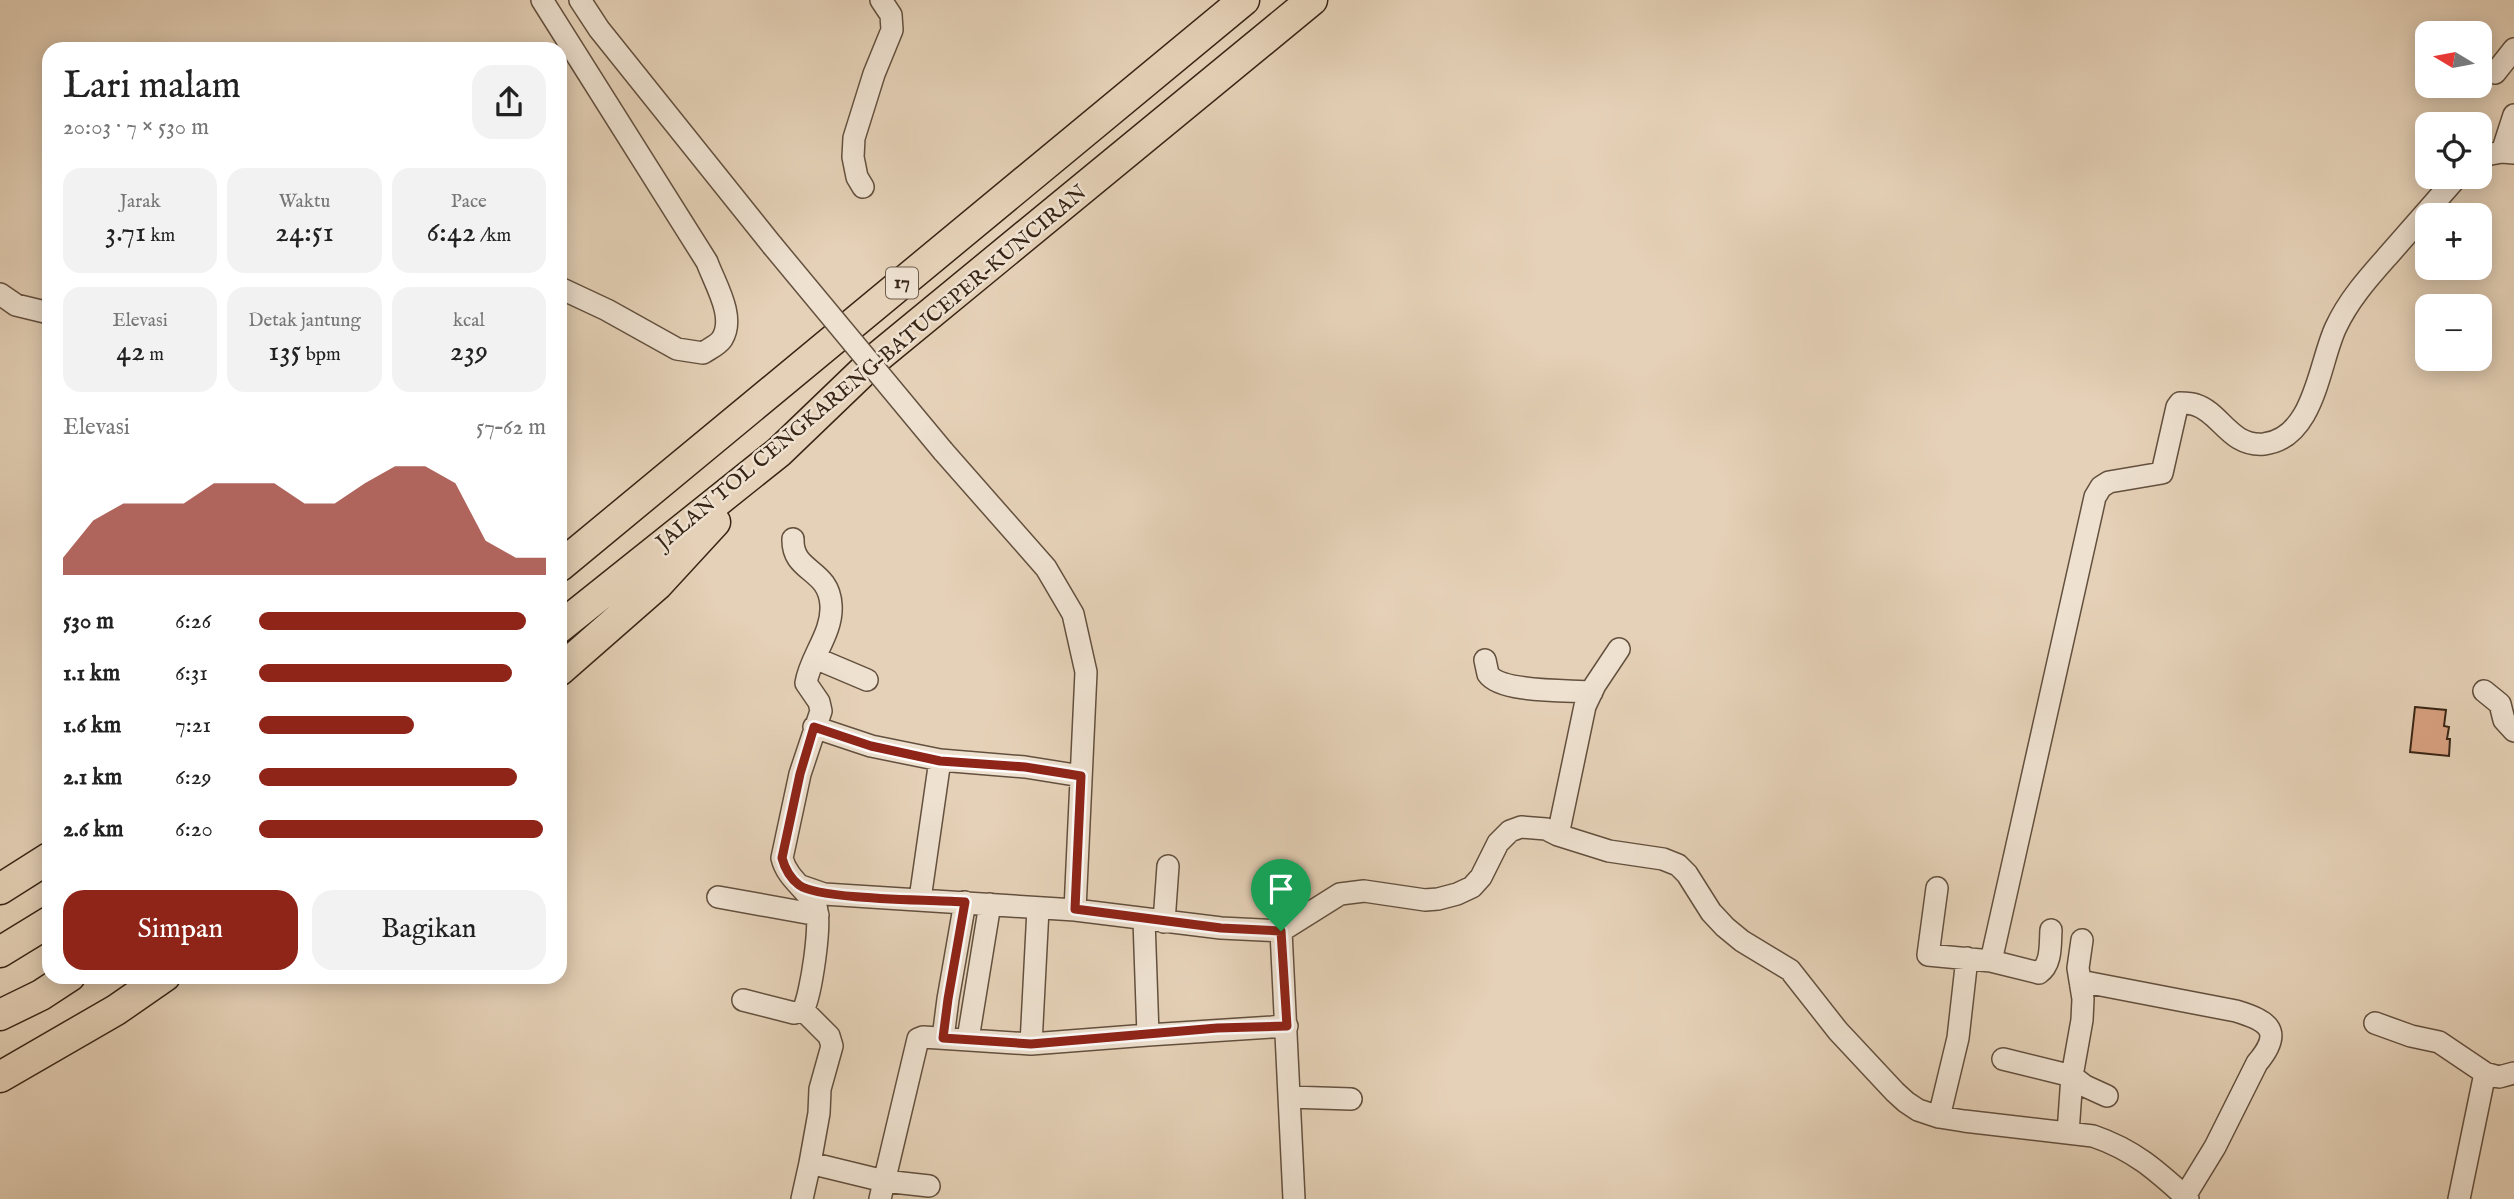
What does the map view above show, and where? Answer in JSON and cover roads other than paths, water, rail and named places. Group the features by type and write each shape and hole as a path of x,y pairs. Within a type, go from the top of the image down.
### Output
{"highway":[{"name":"17","path":"567,560 1244,0"},
{"name":"JALAN TOL CENGKARENG–BATUCEPER–KUNCIRAN","path":"567,621 779,452 879,356 1312,0"},
{"path":"567,664 657,585 779,452"},
{"path":"567,537 695,454"},
{"path":"0,889 42,862"},
{"path":"0,952 42,926"},
{"path":"0,1015 58,984"},
{"path":"0,1077 116,1010 153,984"}],"street":[{"path":"542,0 706,262 724,306 727,326 721,341 704,353 677,349 567,291"},
{"path":"580,0 599,29 772,245 943,451 1046,568 1073,614 1086,672 1075,909"},
{"path":"863,187 857,177 853,157 854,138 874,74 892,30 890,3"},
{"path":"2495,73 2514,49"},
{"path":"2508,152 2514,116"},
{"path":"1991,961 2095,497 2101,487 2109,482 2162,473 2176,407 2180,403 2194,404 2205,409 2230,434 2251,443 2266,443 2290,432 2311,401 2334,330 2348,303 2447,189"},
{"path":"0,294 16,305 42,311"},
{"path":"793,539 792,550 797,559 823,581 829,592 832,608 827,630 806,683 819,702 821,711 773,857 801,886 814,904 818,915 812,975 803,1010"},
{"path":"1558,835 1585,706 1619,649"},
{"path":"815,658 867,680"},
{"path":"1485,660 1488,674 1498,683 1523,688 1592,692"},
{"path":"2484,691 2500,704 2504,720 2514,731"},
{"path":"814,727 871,746 940,761 1025,767 1081,776"},
{"path":"920,899 940,761"},
{"path":"801,886 824,894 1038,909 1075,909 1154,921 1251,931 1281,931 1340,894 1364,891 1425,900 1457,894 1472,887 1481,877 1498,843 1510,831 1521,827 1546,829 1609,851 1663,859 1678,865 1725,927 1742,941 1790,970 1838,1031 1900,1097 1918,1110 1939,1117 2093,1136 2111,1142 2160,1172 2187,1198 2264,1053 2271,1032 2269,1026 2260,1018 2236,1011 2080,981"},
{"path":"1148,1035 1154,921 1168,866"},
{"path":"1937,888 1928,955 1991,961 2039,973 2048,962 2051,930"},
{"path":"718,897 818,915"},
{"path":"943,1038 965,902"},
{"path":"968,1039 990,904"},
{"path":"1031,1044 1038,909"},
{"path":"1281,931 1294,1199"},
{"path":"2068,1133 2072,1076 2082,1020 2083,999 2078,968 2082,940"},
{"path":"1939,1117 1958,1038 1967,958"},
{"path":"743,1000 794,1013 803,1010"},
{"path":"802,1199 820,1113 820,1089 832,1046 829,1036 803,1010"},
{"path":"2375,1023 2439,1042 2485,1073 2499,1077 2514,1073"},
{"path":"882,1190 918,1039 923,1037 1031,1044 1217,1028 1287,1026"},
{"path":"2003,1059 2072,1076 2085,1086 2107,1096"},
{"path":"2459,1199 2485,1073"},
{"path":"1290,1097 1352,1099"},
{"path":"810,1163 882,1190 929,1186"}]}
